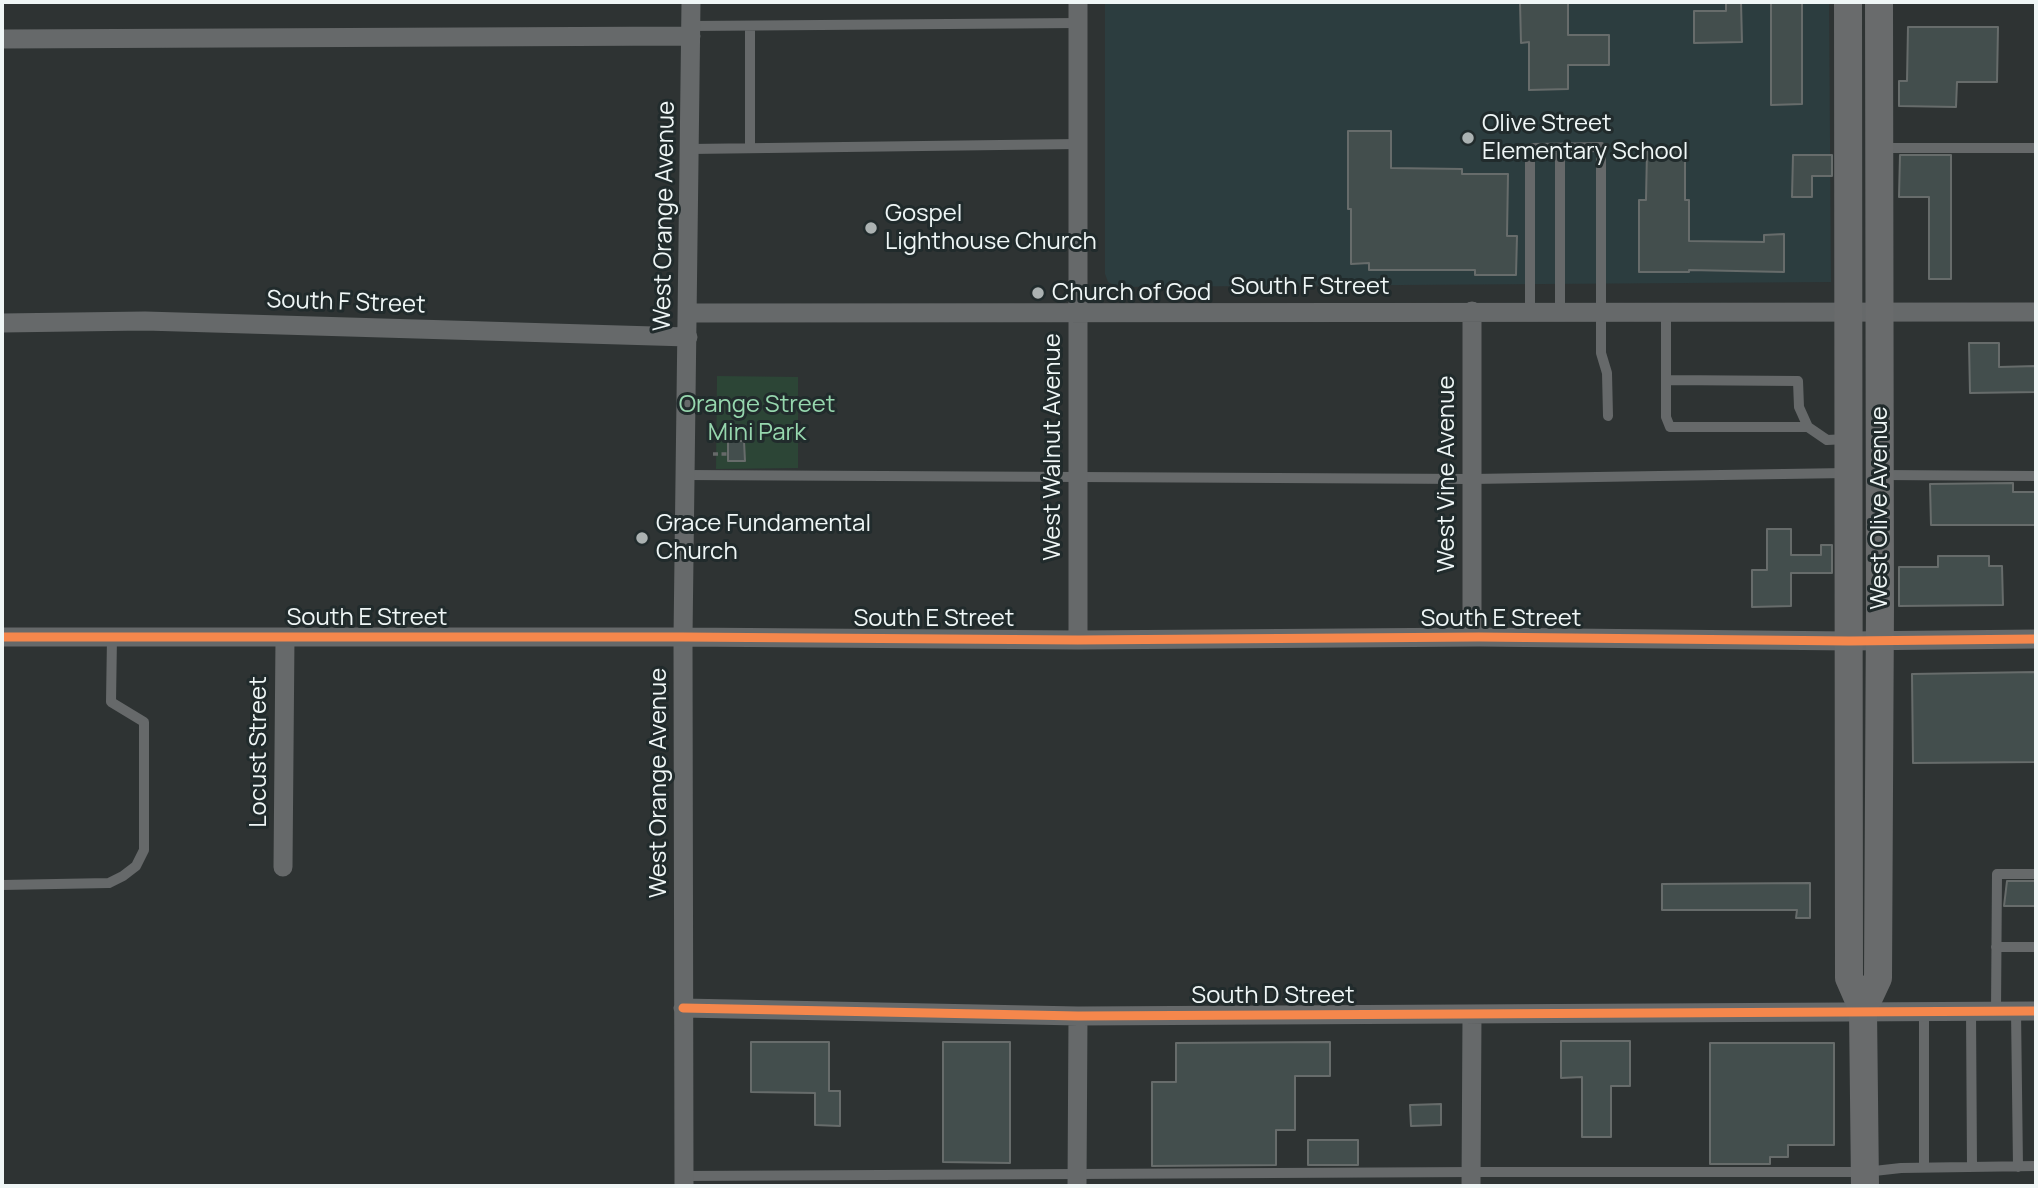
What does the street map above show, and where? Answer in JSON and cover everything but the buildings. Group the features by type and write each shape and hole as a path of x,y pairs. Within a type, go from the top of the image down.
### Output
{"main road":[{"name":"West Olive Avenue","path":"1848,2 1850,473 1865,640 1878,978 1863,1010 1865,1179"},
{"name":"West Olive Avenue","path":"1865,640 1880,475 1879,2"},
{"path":"1848,65 1865,102 1866,141 1873,148 1880,148"}],"street":[{"name":"West Orange Avenue","path":"684,1181 683,636 691,2"},
{"name":"West Walnut Avenue","path":"1078,2 1078,640"},
{"path":"2,39 691,31"},
{"name":"West Vine Avenue","path":"1472,311 1472,637"},
{"name":"South F Street","path":"688,313 2036,312"},
{"name":"South F Street","path":"2,323 145,321 688,337"},
{"name":"South E Street","path":"2,637 2036,639"},
{"name":"Locust Street","path":"283,867 285,637"},
{"name":"South D Street","path":"683,1009 1078,1016 2036,1011"},
{"path":"1471,1179 1472,1015"},
{"path":"1077,1180 1078,1016"}],"lane":[{"path":"691,31 750,26 1078,23"},
{"path":"750,26 750,148"},
{"path":"690,149 1078,144"},
{"path":"1530,311 1530,148 1601,147 1601,353 1607,373 1608,416"},
{"path":"1560,148 1560,312"},
{"path":"1880,148 2036,148"},
{"path":"1666,312 1666,417 1670,427 1808,426"},
{"path":"1666,380 1798,381 1799,407 1808,426 1827,440 1850,439"},
{"path":"686,475 1472,479 1850,473"},
{"path":"1880,475 2036,476"},
{"path":"2,885 109,883 136,866 144,850 144,722 111,702 112,637"},
{"path":"1996,1011 1997,874 2036,874"},
{"path":"1996,947 2036,947"},
{"path":"1924,1010 1924,1167"},
{"path":"1971,1010 1972,1167"},
{"path":"2016,1011 2018,1167"},
{"path":"684,1181 1865,1179 1924,1167 2036,1166"}],"path":[{"path":"713,454 728,454"}],"shaded area":[{"name":"Olive Street Elementary School","path":"1105,2 1829,2 1831,282 1118,287 1108,282 1105,274"}],"green space":[{"name":"Orange Street Mini Park","path":"717,376 798,377 798,468 716,469"}],"cycle path":[{"path":"2,637 1078,640 1479,637 1849,641 2036,639"},
{"path":"683,1008 1078,1016 2036,1011"}],"place":[{"name":"Olive Street Elementary School","path":"1468,138"},
{"name":"Gospel Lighthouse Church","path":"871,228"},
{"name":"Church of God","path":"1038,293"},
{"name":"Grace Fundamental Church","path":"642,538"}]}
